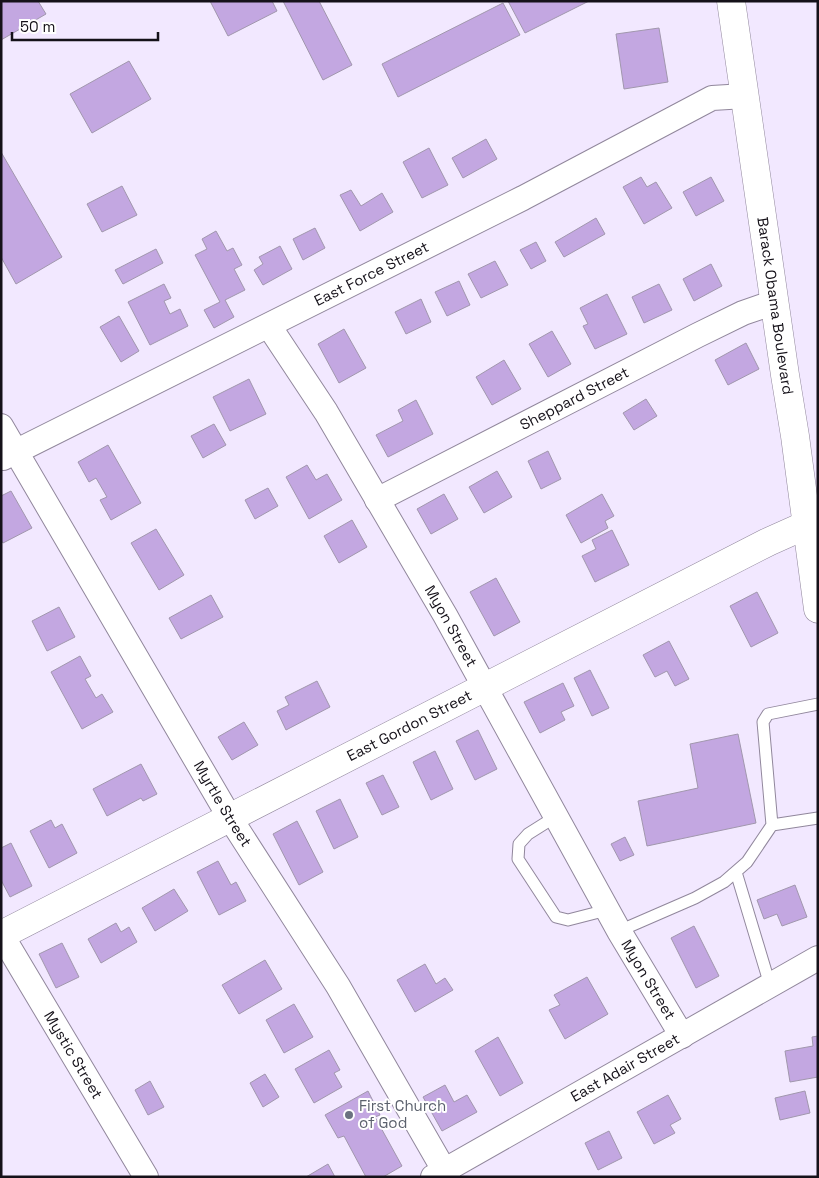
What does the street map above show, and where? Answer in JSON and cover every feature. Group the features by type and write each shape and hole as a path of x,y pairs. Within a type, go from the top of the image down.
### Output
{"street":[{"name":"Barack Obama Boulevard","path":"731,1 795,436 812,521 818,609"},
{"name":"East Force Street","path":"9,455 523,198 712,98 745,96"},
{"name":"Sheppard Street","path":"377,500 698,335 743,313 775,302"},
{"name":"Myon Street","path":"269,326 326,412 445,615 619,932 682,1036"},
{"name":"Myrtle Street","path":"1,426 9,455 230,818 333,978 442,1174"},
{"name":"East Gordon Street","path":"1,935 812,521"},
{"name":"Mystic Street","path":"1,935 146,1177"},
{"name":"East Adair Street","path":"442,1174 818,958"}],"lane":[{"path":"619,932 695,898 724,882 748,862 772,825 764,722 768,714 818,704"},
{"path":"555,817 528,834 519,844 518,859 556,917 568,920 608,910"},
{"path":"772,825 818,818"},
{"path":"736,872 770,986"}],"building":[{"path":"1,1 38,1 46,14 1,40"},
{"path":"210,1 272,1 277,11 228,36"},
{"path":"283,1 319,1 352,65 323,80"},
{"path":"508,1 589,1 525,33"},
{"path":"503,3 520,35 398,97 382,64"},
{"path":"659,28 668,82 624,89 616,34"},
{"path":"129,61 151,99 92,133 70,94"},
{"path":"486,139 497,159 463,178 452,158"},
{"path":"429,148 448,185 422,198 403,162"},
{"path":"1,152 62,257 16,284 1,257"},
{"path":"641,177 647,187 656,182 672,208 644,224 623,187"},
{"path":"711,177 724,201 696,216 683,192"},
{"path":"122,186 137,215 102,232 87,204"},
{"path":"351,190 361,206 382,193 393,212 360,231 340,195"},
{"path":"596,218 605,234 564,257 555,242"},
{"path":"315,228 325,248 303,260 293,239"},
{"path":"216,231 227,251 233,248 242,265 234,269 245,290 225,300 234,317 214,328 204,310 220,302 195,255 207,249 202,239"},
{"path":"536,242 546,261 531,269 520,250"},
{"path":"280,246 292,269 263,285 254,270 263,264 259,257"},
{"path":"156,249 163,263 123,284 115,270"},
{"path":"495,261 508,285 481,298 468,274"},
{"path":"711,264 722,286 694,301 683,279"},
{"path":"459,281 470,305 447,316 435,292"},
{"path":"164,284 171,298 164,301 170,314 180,309 188,326 150,345 128,302"},
{"path":"659,284 672,310 644,323 632,297"},
{"path":"607,294 627,334 595,349 583,326 588,324 580,308"},
{"path":"421,299 431,322 406,334 395,312"},
{"path":"119,316 139,351 121,362 100,327"},
{"path":"344,329 366,368 339,383 318,344"},
{"path":"552,331 571,364 548,377 529,344"},
{"path":"746,343 759,369 728,385 715,360"},
{"path":"504,360 521,389 492,405 476,377"},
{"path":"249,379 266,414 230,431 213,397"},
{"path":"646,399 657,416 634,430 623,413"},
{"path":"416,400 433,434 388,457 376,435 403,421 398,410"},
{"path":"214,424 226,445 203,458 191,436"},
{"path":"108,445 141,503 111,520 100,500 107,497 96,478 89,482 78,462"},
{"path":"548,451 561,479 541,489 528,461"},
{"path":"307,465 316,480 327,474 342,500 309,519 286,477"},
{"path":"497,471 512,497 484,513 469,487"},
{"path":"268,488 278,506 255,519 245,500"},
{"path":"11,491 32,528 3,543 1,540 1,496"},
{"path":"444,494 458,519 431,534 417,509"},
{"path":"602,494 614,516 605,521 608,528 581,543 566,515"},
{"path":"352,520 367,547 339,563 324,536"},
{"path":"156,529 184,575 159,590 131,543"},
{"path":"612,530 629,565 595,582 582,556 596,549 592,540"},
{"path":"496,578 520,622 494,636 470,592"},
{"path":"757,592 778,633 751,647 730,606"},
{"path":"211,595 223,617 181,639 169,618"},
{"path":"59,607 75,637 47,651 32,621"},
{"path":"669,641 689,679 675,686 667,671 655,677 643,655"},
{"path":"80,656 91,676 85,679 96,698 102,694 113,712 82,729 51,672"},
{"path":"590,670 609,708 592,716 574,678"},
{"path":"317,681 330,707 286,730 277,711 289,705 285,697"},
{"path":"563,683 574,706 561,712 565,720 540,733 524,702"},
{"path":"244,722 258,745 232,760 218,737"},
{"path":"478,730 497,769 475,780 456,741"},
{"path":"738,734 756,823 647,846 638,801 698,788 690,744"},
{"path":"435,751 453,789 431,800 413,762"},
{"path":"141,764 157,794 143,801 141,798 107,816 93,789"},
{"path":"383,775 399,807 382,815 366,783"},
{"path":"340,799 358,837 334,849 316,811"},
{"path":"51,820 55,828 62,824 77,853 49,868 30,831"},
{"path":"297,821 323,872 299,885 273,834"},
{"path":"625,837 634,855 620,861 611,844"},
{"path":"11,843 32,886 10,897 1,880 1,848"},
{"path":"218,861 231,885 236,882 246,901 219,915 197,872"},
{"path":"795,885 807,917 782,926 777,914 764,919 757,900"},
{"path":"174,889 188,911 155,931 142,908"},
{"path":"116,923 121,932 129,927 137,942 101,963 88,939"},
{"path":"694,926 719,976 696,988 671,938"},
{"path":"62,943 79,977 56,988 39,954"},
{"path":"265,960 282,989 239,1014 222,985"},
{"path":"425,964 436,984 445,978 453,990 415,1012 397,980"},
{"path":"587,977 608,1014 565,1039 549,1010 560,1005 554,995"},
{"path":"294,1004 313,1037 284,1053 266,1020"},
{"path":"818,1036 818,1077 790,1082 785,1051 813,1046 812,1037"},
{"path":"498,1037 523,1083 500,1096 475,1051"},
{"path":"329,1050 340,1070 334,1073 342,1087 314,1103 295,1069"},
{"path":"265,1074 279,1097 263,1107 250,1083"},
{"path":"150,1081 164,1107 148,1115 135,1090"},
{"path":"445,1085 454,1102 467,1095 477,1112 442,1131 423,1097"},
{"path":"368,1091 380,1115 375,1117 402,1166 383,1177 366,1177 344,1136 338,1138 325,1115"},
{"path":"805,1091 810,1113 780,1120 775,1098"},
{"path":"668,1095 681,1119 670,1125 675,1133 654,1144 637,1112"},
{"path":"609,1131 622,1158 598,1170 585,1143"},
{"path":"328,1164 335,1177 306,1177"}],"place":[{"name":"First Church of God","path":"349,1115"}]}
